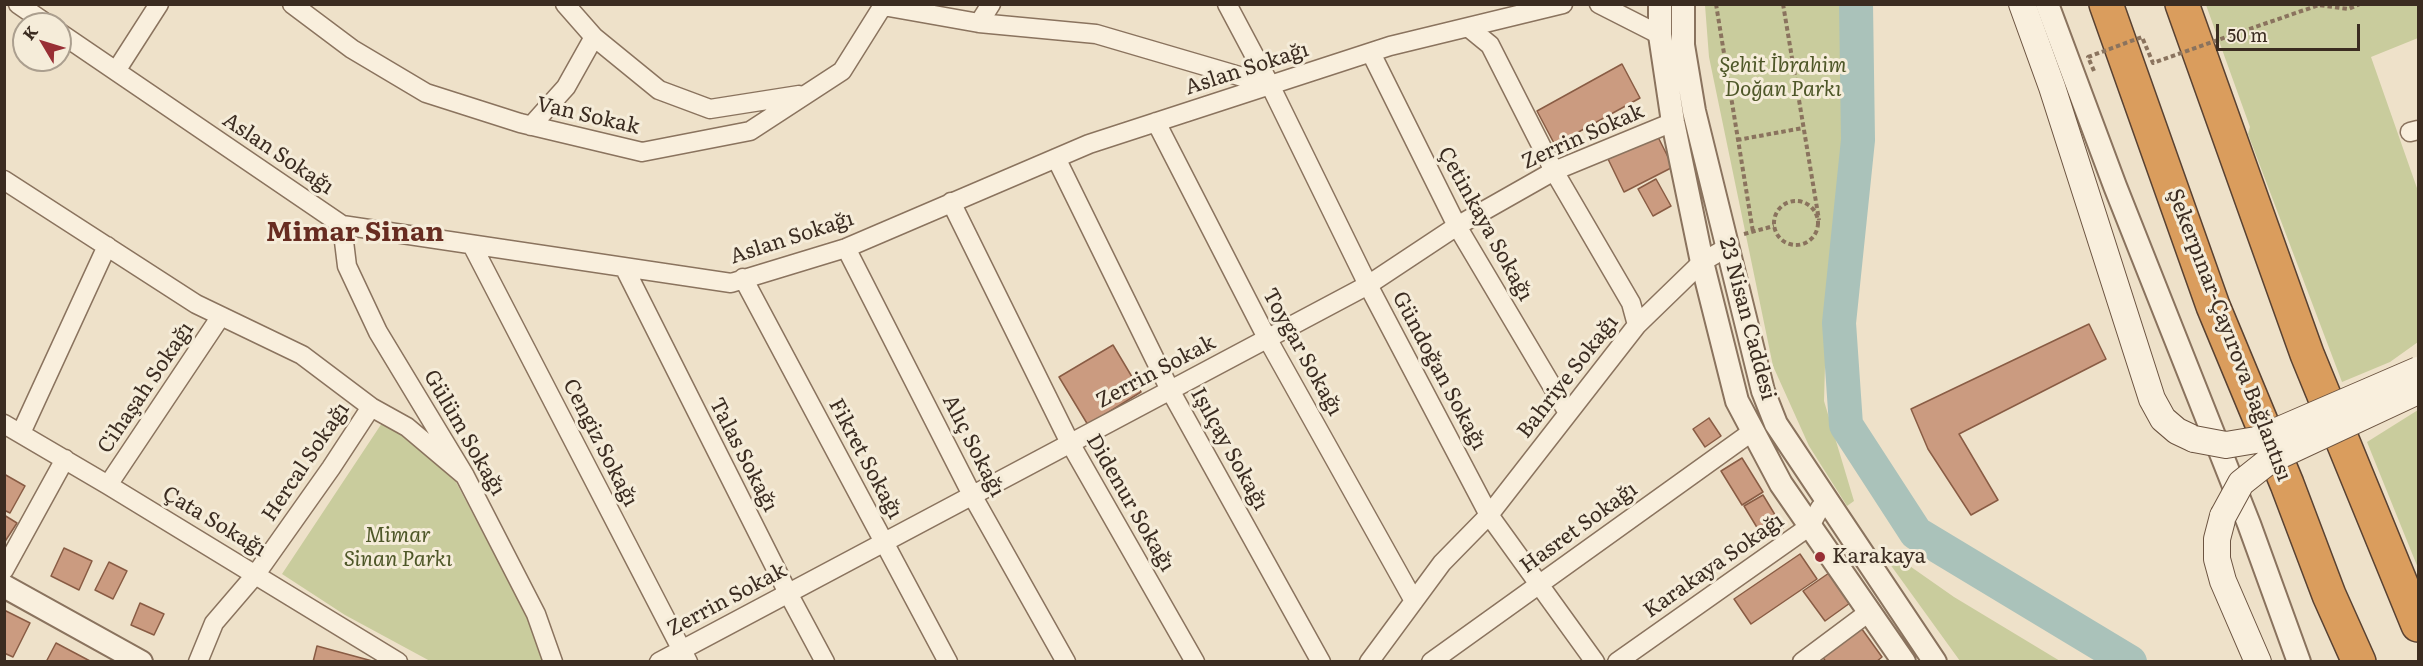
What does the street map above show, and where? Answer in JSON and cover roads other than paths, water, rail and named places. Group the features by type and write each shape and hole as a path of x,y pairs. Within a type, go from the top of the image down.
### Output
{"highway":[{"name":"Şekerpınar-Çayırova Bağlantısı","path":"2106,4 2213,306 2287,484 2329,595 2359,662"},
{"path":"2182,4 2307,354 2418,625"}],"main road":[{"path":"2022,4 2052,87 2152,399 2163,419 2194,439 2226,445 2256,440 2418,370"},
{"path":"2258,662 2223,581 2217,559 2217,539 2223,516 2241,483 2270,460 2418,391"}],"street":[{"path":"116,71 159,4"},
{"name":"Van Sokak","path":"292,4 352,49 426,93 531,126 642,152 750,131 842,71 883,5"},
{"path":"565,4 594,38 659,90 710,109 807,94"},
{"path":"979,23 991,4"},
{"name":"Gündoğan Sokağı","path":"1227,4 1270,85 1368,285 1489,515 1595,662"},
{"name":"Aslan Sokağı","path":"72,41 342,225 731,283 846,248 1089,144 1371,53 1563,4"},
{"path":"1599,4 1660,35"},
{"name":"23 Nisan Caddesi","path":"1660,4 1660,35 1673,122 1702,262 1737,401 1781,484 1904,662"},
{"name":"23 Nisan Caddesi","path":"1683,4 1683,45 1694,111 1763,391 1776,424 1935,662"},
{"path":"2048,4 2115,186 2249,524 2299,662"},
{"path":"883,5 979,23 1096,34 1270,85"},
{"path":"1468,27 1490,45 1554,171 1631,303 1637,325"},
{"path":"531,126 566,87 594,38"},
{"name":"Çetinkaya Sokağı","path":"1371,53 1457,226 1568,413"},
{"name":"Toygar Sokağı","path":"1155,122 1267,338 1414,601"},
{"name":"Zerrin Sokak","path":"659,662 685,656 788,593 1368,285 1457,226 1554,171 1673,122"},
{"name":"Işılçay Sokağı","path":"1056,158 1170,390 1321,662"},
{"path":"4,180 196,304 302,355 371,407 407,427 465,476"},
{"name":"Didenur Sokağı","path":"951,202 1070,443 1196,662"},
{"name":"Gülüm Sokağı","path":"342,225 347,266 378,332 465,476 536,614 553,662"},
{"name":"Bahriye Sokağı","path":"1369,662 1442,563 1489,515 1637,325 1702,262 1727,243"},
{"name":"Cengiz Sokağı","path":"472,245 685,656"},
{"path":"21,434 107,246"},
{"name":"Alıç Sokağı","path":"846,248 972,495 1066,662"},
{"name":"Talas Sokağı","path":"624,267 825,662"},
{"name":"Fikret Sokağı","path":"743,278 948,662"},
{"name":"Cihaşah Sokağı","path":"108,484 221,316"},
{"name":"Hercal Sokağı","path":"198,662 214,623 256,574 371,407"},
{"name":"Çata Sokağı","path":"4,424 108,484 398,662"},
{"name":"Hasret Sokağı","path":"1431,662 1753,431"},
{"path":"4,570 65,459"},
{"name":"Karakaya Sokağı","path":"1617,662 1810,526 1820,508 1829,502"},
{"path":"4,586 141,662"},
{"path":"1802,662 1869,612"}],"waterway":[{"path":"1856,4 1858,140 1839,323 1846,425 1916,533 2130,662"}],"place":[{"name":"Karakaya","path":"1820,557"}],"district":[{"name":"Mimar Sinan","path":"355,233"}],"park label":[{"name":"Şehit İbrahim Doğan Parkı","path":"1783,78"},
{"name":"Mimar Sinan Parkı","path":"398,548"}]}
